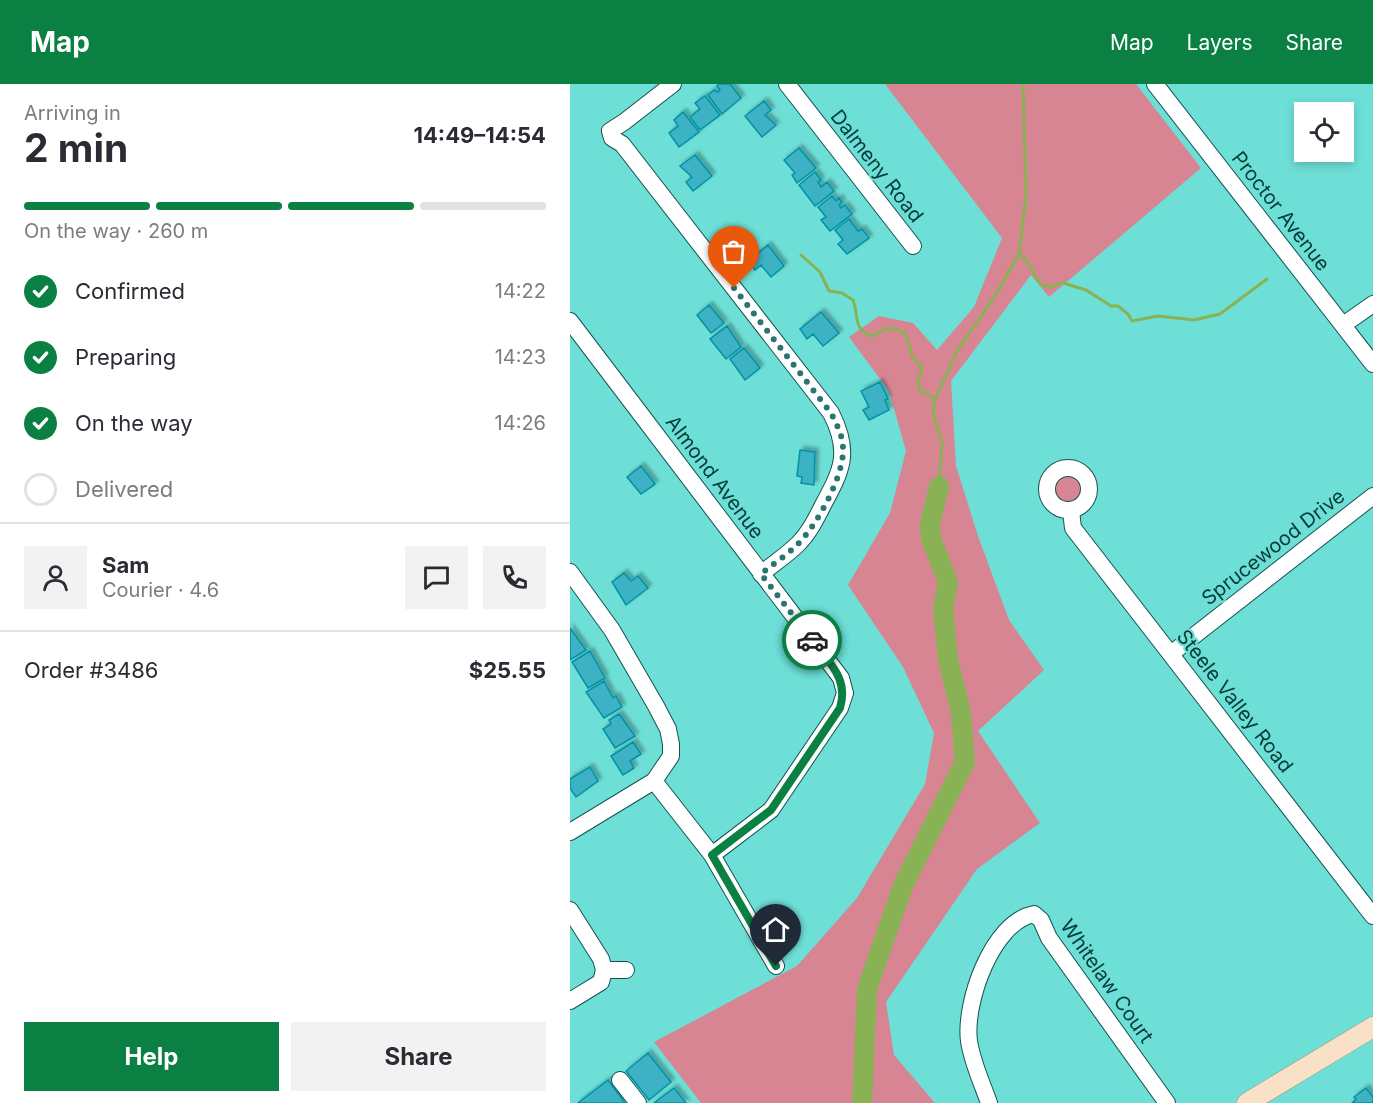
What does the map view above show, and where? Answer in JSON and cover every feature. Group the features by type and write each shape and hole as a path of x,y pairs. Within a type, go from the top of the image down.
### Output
{"main road":[{"path":"1247,1103 1373,1027"}],"street":[{"path":"673,84 624,122 615,126 610,131 612,138 622,144 831,413 840,430 844,447 840,474 811,529 798,544 761,574"},
{"name":"Dalmeny Road","path":"787,84 913,246"},
{"name":"Proctor Avenue","path":"1155,84 1373,364"},
{"path":"1342,325 1373,304"},
{"name":"Almond Avenue","path":"570,321 841,678 844,693 840,708 771,810 712,855"},
{"name":"Sprucewood Drive","path":"1172,653 1373,496"},
{"name":"Steele Valley Road","path":"1071,511 1073,528 1373,915"},
{"path":"570,572 612,630 668,729 672,744 671,756 654,781 570,832"},
{"path":"654,781 712,855 776,966"},
{"path":"570,910 601,959 604,970 601,982 570,1002"},
{"name":"Whitelaw Court","path":"989,1103 969,1043 968,1026 976,988 993,947 1013,923 1034,914 1167,1103"},
{"path":"604,970 626,970"},
{"path":"620,1080 638,1103"}],"shaded area":[{"path":"885,84 1136,84 1201,168 1049,297 1031,275 951,381 956,466 978,536 1009,620 1044,670 978,731 1040,823 977,869 886,1002 894,1055 935,1103 701,1103 654,1042 797,966 857,898 925,784 934,733 903,667 848,585 890,513 906,451 889,391 849,337 879,316 913,323 937,350 974,307 1002,238"},
{"path":"1068,474 1079,478 1083,489 1079,500 1068,504 1057,500 1053,489 1057,478"}],"building":[{"path":"730,84 741,98 722,114 708,95 714,90 717,92 720,90 717,86"},
{"path":"705,96 720,115 700,130 690,117 700,109 695,103"},
{"path":"764,101 771,110 765,115 776,125 762,137 745,116"},
{"path":"683,112 699,132 679,147 669,133 678,126 674,120"},
{"path":"799,148 816,168 797,183 792,175 795,173 784,160"},
{"path":"695,155 712,176 693,191 686,182 692,177 680,166"},
{"path":"815,172 821,180 818,182 821,187 827,182 834,191 815,206 799,185"},
{"path":"832,196 836,201 839,198 842,202 839,205 841,208 845,205 852,214 830,231 821,220 826,217 818,207"},
{"path":"849,219 858,231 862,229 869,238 847,254 838,244 843,240 835,230"},
{"path":"768,245 784,266 771,277 761,265 755,270 748,261"},
{"path":"709,305 724,323 711,333 697,315"},
{"path":"821,312 839,333 823,346 813,334 807,339 800,329"},
{"path":"727,326 741,347 726,359 710,339"},
{"path":"744,348 760,368 745,380 730,359"},
{"path":"880,382 888,399 885,400 889,410 869,420 863,410 869,407 861,391"},
{"path":"800,450 815,452 814,485 801,483 802,477 797,476"},
{"path":"641,466 655,484 641,494 627,477"},
{"path":"624,573 631,581 638,576 648,588 626,605 612,582"},
{"path":"570,628 586,650 570,660"},
{"path":"590,651 605,678 588,688 572,662"},
{"path":"604,681 613,698 616,696 622,707 604,718 586,692"},
{"path":"619,714 635,736 615,748 603,729 611,724 609,720"},
{"path":"633,742 641,754 630,761 634,768 623,775 611,756"},
{"path":"590,767 598,781 576,797 570,788 570,779"},
{"path":"648,1053 671,1082 649,1100 626,1071"},
{"path":"608,1080 625,1103 578,1103"},
{"path":"674,1088 686,1103 654,1103"},
{"path":"1366,1088 1373,1097 1373,1103 1352,1103 1356,1099 1354,1097"}],"waterway":[{"path":"935,399 957,351 995,296 1019,254 1026,195 1023,84"},
{"path":"1019,254 1024,257 1044,286 1051,287 1063,283 1086,290 1111,306 1118,306 1128,314 1132,321 1158,316 1194,320 1220,314 1267,279"},
{"path":"801,255 820,272 829,291 842,293 853,300 857,321 862,330 873,336 881,331 894,329 906,335 912,356 922,368 918,380 919,390 935,399 933,412 942,443 939,486"},
{"path":"862,1103 867,989 903,886 965,762 961,713 948,659 943,608 948,582 931,539 930,524 939,486"}],"way so far":[{"path":"734,288 831,413 840,430 844,447 840,474 811,529 798,544 761,574 812,640"}],"route":[{"path":"776,966 712,855 771,810 840,708 844,693 841,678 812,640"}]}
